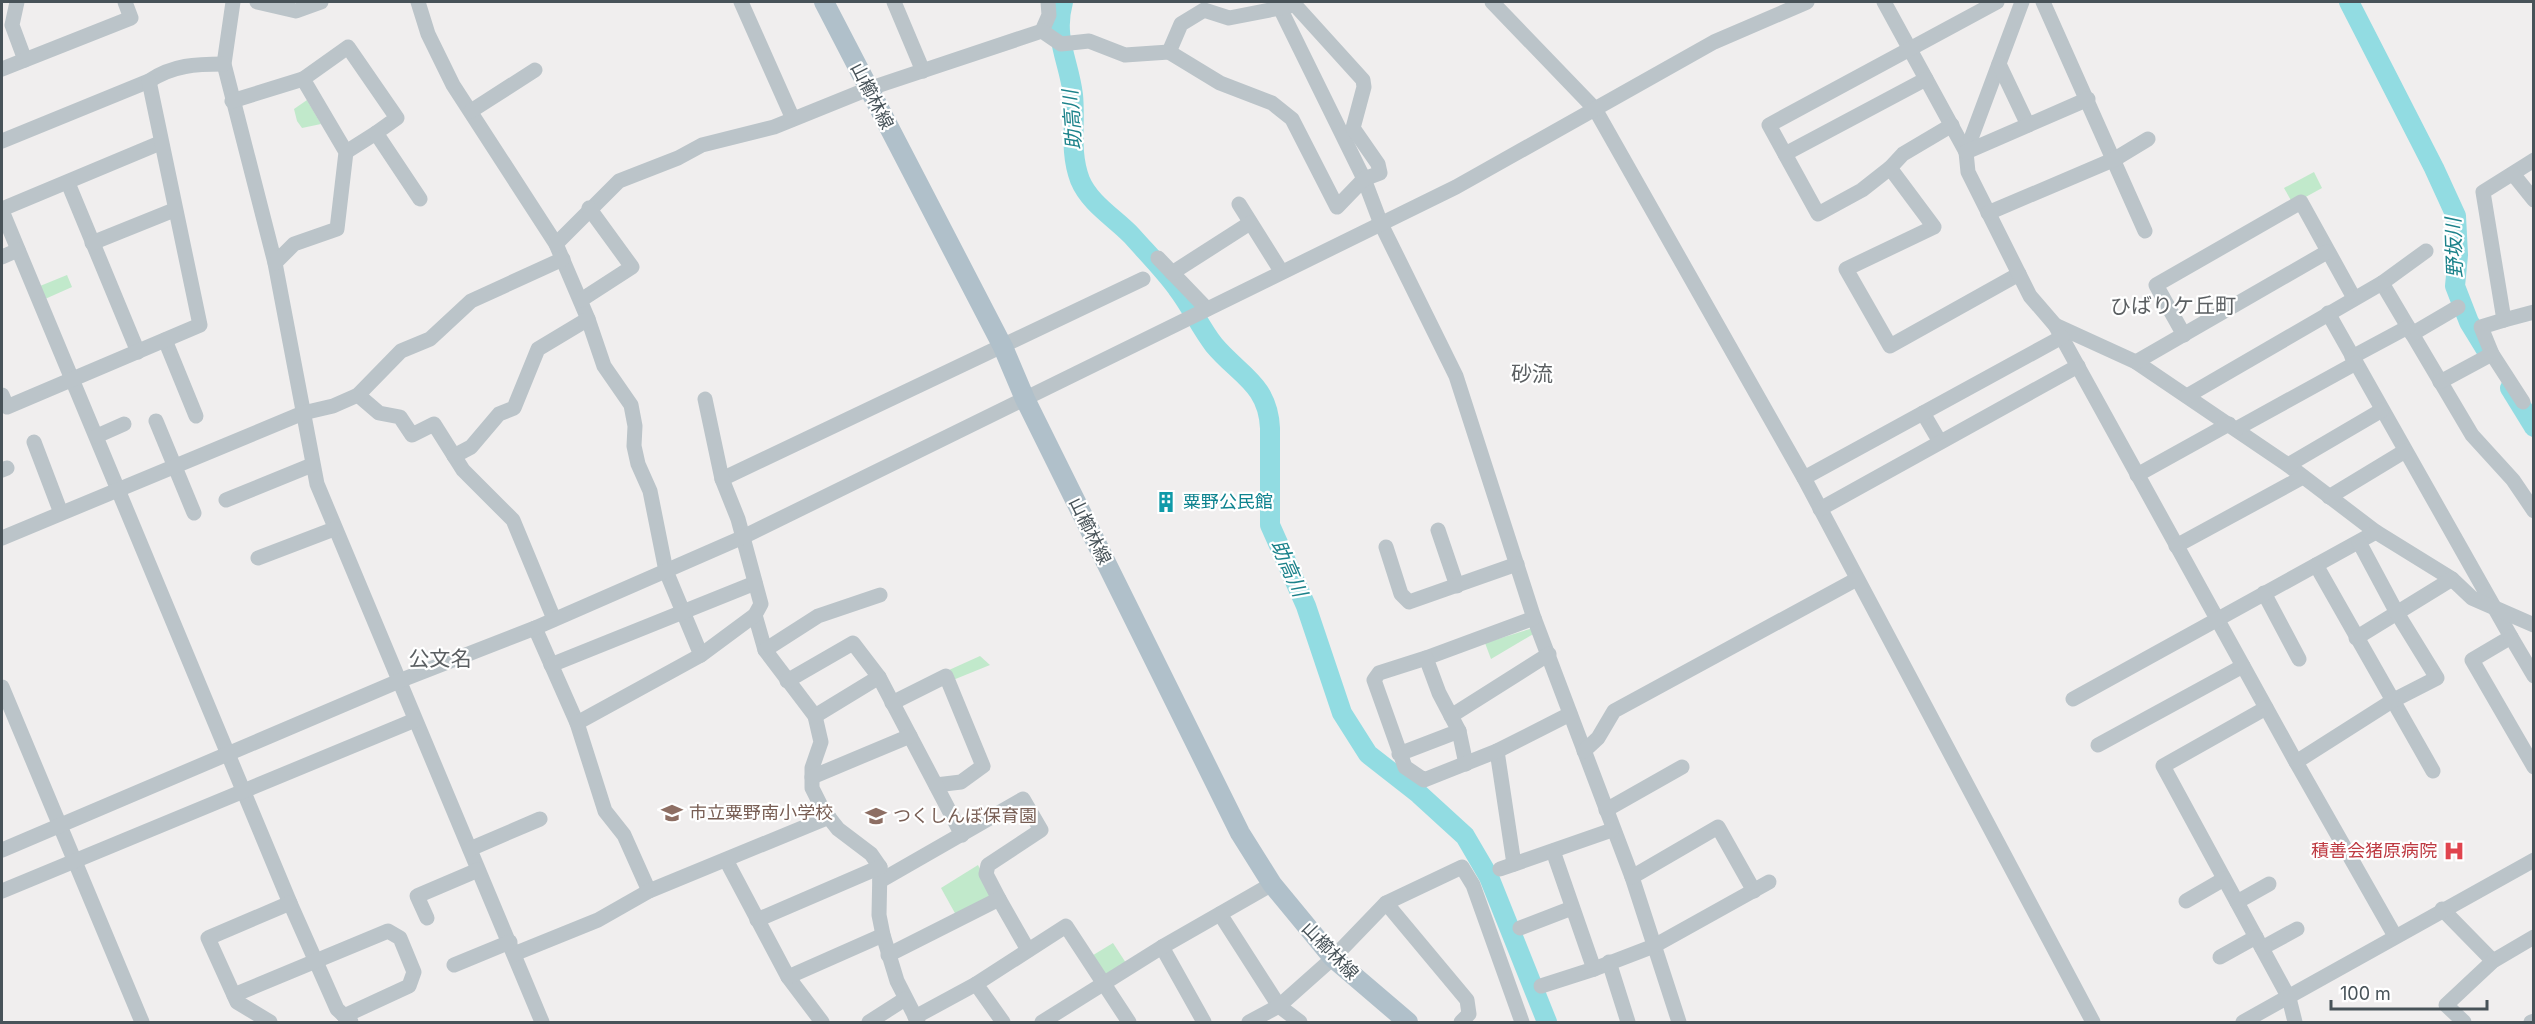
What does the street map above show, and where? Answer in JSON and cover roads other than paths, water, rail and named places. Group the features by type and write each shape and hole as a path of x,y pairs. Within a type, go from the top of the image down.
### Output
{"main road":[{"name":"山櫛林線","path":"824,2 1003,347 1025,399 1240,833 1272,884 1333,958 1408,1023"}],"street":[{"path":"17,2 12,25 25,60"},
{"path":"2,69 131,18 125,2"},
{"path":"233,2 224,64 275,263 312,465 334,529 512,948 537,1021"},
{"path":"257,2 296,11 321,2"},
{"path":"418,2 428,34 453,85 556,244 581,300 604,366 631,405 636,455 650,491 666,571 701,656"},
{"path":"741,2 793,119"},
{"path":"894,2 923,71"},
{"path":"556,244 589,208 619,181 678,158 702,145 724,141 793,119 868,89 1042,31 1049,15 1048,2"},
{"path":"1492,2 1596,109 1804,478 2093,1023"},
{"path":"2,850 399,681 535,628 741,538 1456,187 1714,42 1808,2"},
{"path":"1884,2 1966,152 1968,172 2030,297 2058,331 2296,762 2396,936"},
{"path":"1952,125 1903,154 1890,168 1862,190 1818,214 1769,125 1997,2"},
{"path":"1966,152 2022,2"},
{"path":"2043,2 2115,159 2145,231"},
{"path":"1042,31 1061,44 1089,41 1125,55 1170,52 1220,82 1272,103 1292,119 1337,207 1364,179 1380,173 1353,128 1364,87 1363,80 1287,4"},
{"path":"1170,52 1181,24 1204,10 1229,18 1287,4"},
{"path":"1287,4 1364,179 1381,224 1456,376 1534,618 1612,830 1632,877 1678,1022"},
{"path":"232,101 303,79 348,47 398,118 346,152"},
{"path":"2,141 149,81 161,73 188,64 224,64"},
{"path":"1999,64 2028,125"},
{"path":"471,111 535,70"},
{"path":"275,263 294,244 337,229 346,152 303,79"},
{"path":"1785,154 1926,79"},
{"path":"2,395 7,407 200,325 174,210 149,81"},
{"path":"1966,152 2088,99"},
{"path":"376,133 420,199"},
{"path":"1988,213 2115,159 2148,139"},
{"path":"160,143 2,210 290,903 316,962 337,1009 347,1019 409,986 414,972 400,938 388,931 316,962 234,995"},
{"path":"2504,320 2482,192 2534,160"},
{"path":"1890,168 1934,227 1846,270 1890,346 2019,274"},
{"path":"2513,174 2534,200"},
{"path":"68,183 138,352"},
{"path":"2184,335 2156,285 2301,202 2354,298"},
{"path":"1239,204 1281,271"},
{"path":"581,300 632,267 589,208"},
{"path":"92,243 174,210"},
{"path":"1172,273 1250,223"},
{"path":"2,257 18,250"},
{"path":"2187,396 2382,283 2426,251"},
{"path":"2136,362 2327,252"},
{"path":"1158,258 1204,310"},
{"path":"2,538 303,413 333,406 358,395 401,351 430,339 471,301 563,259"},
{"path":"722,479 1143,279"},
{"path":"2382,283 2472,435 2513,480 2534,511"},
{"path":"2137,475 2458,307"},
{"path":"2523,402 2492,354 2481,327 2534,312"},
{"path":"2328,313 2493,608 2534,676"},
{"path":"454,456 471,447 499,414 514,408 538,349 588,319"},
{"path":"1804,478 1923,413 2058,331"},
{"path":"2058,331 2136,362 2288,465 2376,532 2452,579 2472,598 2534,626"},
{"path":"165,340 196,416"},
{"path":"2440,382 2492,354"},
{"path":"1820,508 2078,366"},
{"path":"358,395 378,413 400,417 412,435 434,424 463,470 513,520 554,619"},
{"path":"577,723 701,656 755,615 761,604 741,538 738,519 722,479 705,399"},
{"path":"2288,465 2382,410"},
{"path":"1923,413 1940,442"},
{"path":"156,422 194,513"},
{"path":"97,436 124,424"},
{"path":"34,442 61,513"},
{"path":"2329,497 2405,451"},
{"path":"226,500 312,465"},
{"path":"2176,546 2303,477"},
{"path":"258,558 334,529"},
{"path":"1438,530 1457,586"},
{"path":"2073,699 2376,532"},
{"path":"2296,762 2392,701 2437,678 2397,613 2359,542"},
{"path":"1386,546 1401,594 1409,602 1517,564"},
{"path":"2316,565 2433,771"},
{"path":"1584,751 1598,738 1614,711 1857,579"},
{"path":"2356,638 2452,579"},
{"path":"551,665 755,583"},
{"path":"2264,593 2299,659"},
{"path":"765,650 818,616 880,596"},
{"path":"755,615 765,650 787,681 806,700 815,716 821,742 812,768 812,788 838,829 871,854 880,874 879,915 883,935 905,999 916,1020 1066,926 1128,1023"},
{"path":"1534,618 1379,673 1374,680 1399,754 1405,767 1424,780 1497,751 1570,714"},
{"path":"535,628 577,723 605,812 624,835 649,891"},
{"path":"2511,638 2472,660 2534,768"},
{"path":"787,681 853,643 879,677 962,835"},
{"path":"1451,716 1549,654"},
{"path":"1426,658 1438,693 1459,731 1466,764"},
{"path":"2098,745 2243,666"},
{"path":"892,703 946,676 984,765 961,782 936,785"},
{"path":"815,716 879,677"},
{"path":"2,687 142,1023"},
{"path":"2266,708 2163,766 2289,998 2295,1023"},
{"path":"2,891 415,720"},
{"path":"1399,754 1459,731"},
{"path":"812,777 910,736"},
{"path":"1497,751 1507,867 1612,830"},
{"path":"1606,810 1682,767"},
{"path":"757,920 880,874 962,835 1023,800 1041,830 988,865 986,874 1028,950"},
{"path":"454,965 598,920 649,891 829,817"},
{"path":"470,849 540,819"},
{"path":"1632,877 1718,827 1754,891"},
{"path":"1553,851 1594,969"},
{"path":"726,860 788,977 822,1023"},
{"path":"2243,1023 2442,909 2534,860"},
{"path":"1249,1023 1279,1006 1333,958 1386,903 1462,867 1473,885 1522,1023"},
{"path":"426,918 417,896 478,870"},
{"path":"2186,901 2224,879"},
{"path":"1541,986 1654,946 1769,882"},
{"path":"1042,1023 1162,947 1272,884"},
{"path":"2237,902 2269,884"},
{"path":"888,955 999,899"},
{"path":"270,1023 237,1002 208,938 290,903"},
{"path":"1386,903 1467,1000 1468,1014 1461,1023"},
{"path":"1520,928 1572,908"},
{"path":"2442,909 2493,961"},
{"path":"1220,914 1279,1006 1300,1023"},
{"path":"2220,957 2297,929"},
{"path":"788,977 883,935"},
{"path":"2464,1023 2446,1005 2493,961 2534,937"},
{"path":"1162,947 1204,1023"},
{"path":"1609,962 1628,1023"},
{"path":"976,984 1003,1023"},
{"path":"869,1023 905,999"}],"waterway":[{"name":"助高川","path":"1063,2 1060,15 1061,38 1073,95 1075,159 1084,189 1096,204 1132,236 1167,275 1214,345 1258,390 1268,413 1270,428 1270,525 1306,606 1342,713 1368,754 1419,794 1465,836 1489,877 1547,1022"},
{"name":"野坂川","path":"2349,2 2456,216 2458,255 2455,286 2469,322 2488,353"},
{"name":"野坂川","path":"2510,388 2534,427"}],"place":[{"name":"粟野公民館","path":"1166,502"},
{"name":"市立粟野南小学校","path":"672,813"},
{"name":"つくしんぼ保育園","path":"876,816"},
{"name":"積善会猪原病院","path":"2454,851"}],"district":[{"name":"ひばりケ丘町","path":"2173,306"},
{"name":"砂流","path":"1532,374"},
{"name":"公文名","path":"440,659"}]}
